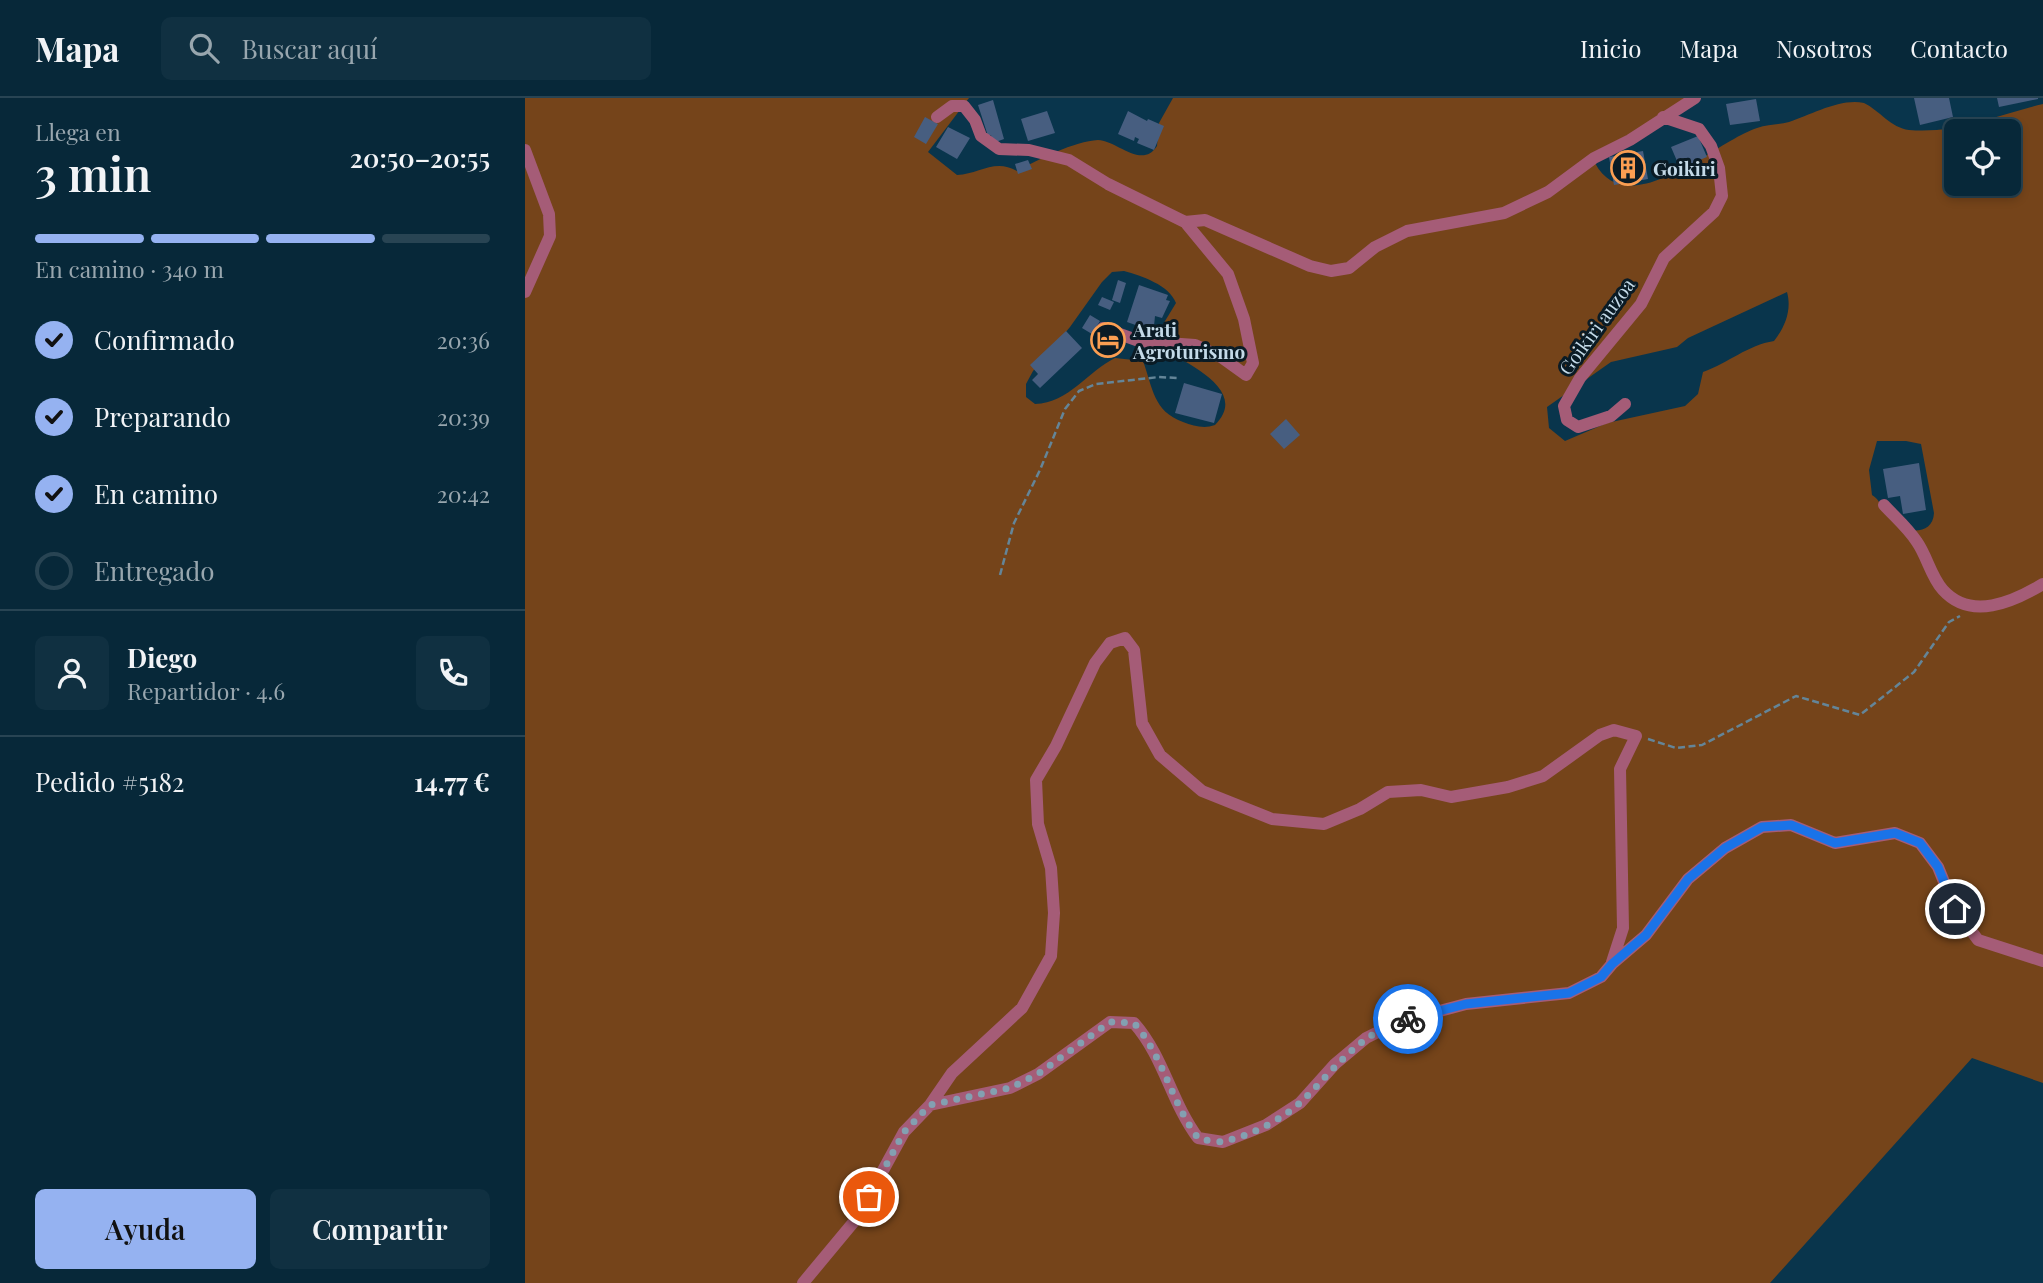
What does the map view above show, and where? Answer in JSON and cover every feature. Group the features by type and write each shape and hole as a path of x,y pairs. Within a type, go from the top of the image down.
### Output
{"street":[{"path":"1185,222 1205,220 1310,266 1331,271 1349,268 1375,247 1407,231 1504,213 1548,192 1594,158 1630,140 1695,98"},
{"path":"937,117 952,106 964,106 975,120 981,136 999,149 1030,150 1069,160 1108,184 1185,222 1229,274 1244,319 1252,363 1246,375 1221,357 1195,345 1139,341 1103,328"},
{"name":"Goikiri auzoa","path":"1626,404 1611,416 1578,427 1567,420 1564,406 1580,378 1641,303 1664,258 1714,212 1722,196 1719,168 1711,146 1699,129 1663,117"},
{"path":"525,150 549,214 550,236 525,292"},
{"path":"1884,505 1916,541 1942,589 1960,604 1986,607 2028,593 2043,584"},
{"path":"803,1283 856,1218 904,1132 930,1105 952,1073 1022,1008 1051,956 1054,913 1051,868 1038,824 1036,780 1056,746 1095,663 1110,643 1125,638 1134,650 1142,723 1160,755 1202,791 1272,819 1324,824 1360,809 1388,792 1421,790 1451,797 1508,787 1543,776 1600,735 1614,730 1636,736 1620,769 1623,928 1612,964"},
{"path":"930,1105 1010,1088 1038,1074 1110,1022 1134,1023 1154,1048 1185,1121 1198,1138 1223,1142 1266,1125 1300,1103 1335,1064 1366,1038 1398,1022 1466,1004 1569,993 1601,977 1646,935 1688,879 1725,848 1762,827 1791,825 1835,843 1895,833 1920,843 1938,867 1955,909 1978,940 2043,961"}],"path":[{"path":"1000,575 1014,523 1041,470 1065,409 1073,397 1096,384 1159,377 1177,378"},
{"path":"1636,736 1677,748 1702,745 1796,696 1860,715 1914,673 1949,622 1963,614"}],"shaded area":[{"path":"525,98 969,98 928,152 957,175 994,166 1009,167 1017,171 1068,147 1089,141 1105,141 1136,155 1151,153 1157,146 1159,123 1173,98 1688,98 1595,163 1610,180 1628,186 1650,183 1673,174 1757,128 1789,122 1826,108 1855,102 1864,103 1903,129 1944,129 1944,196 2021,196 2021,119 1991,119 2043,104 2043,1083 1972,1058 1770,1283 525,1283","holes":["1124,271 1161,286 1176,303 1162,326 1160,347 1210,378 1219,388 1225,400 1224,412 1215,425 1191,425 1165,412 1155,398 1143,361 1115,358 1058,398 1035,404 1026,397 1026,384 1033,371 1070,327 1102,282 1112,272","1787,292 1789,305 1786,318 1774,341 1755,346 1703,372 1698,394 1685,406 1607,423 1565,441 1549,428 1547,407 1611,362 1677,347 1688,338","1877,441 1921,444 1934,513 1929,526 1924,529 1917,531 1897,525 1872,495 1869,470"]}],"building":[{"path":"1914,98 1949,98 1953,117 1920,125"},
{"path":"1997,98 2038,98 2038,99 1999,107"},
{"path":"1756,99 1760,121 1730,125 1726,104"},
{"path":"993,100 1004,139 993,143 978,105"},
{"path":"1047,111 1055,133 1028,141 1021,119"},
{"path":"1128,111 1164,126 1154,150 1137,143 1139,139 1135,137 1134,141 1118,134"},
{"path":"925,117 938,124 926,144 914,137"},
{"path":"948,127 970,138 957,159 936,147"},
{"path":"1698,136 1707,157 1680,168 1671,147"},
{"name":"Goikiri","path":"1643,151 1648,179 1614,185 1609,157"},
{"path":"1028,160 1032,169 1018,174 1015,164"},
{"path":"1118,280 1126,283 1120,303 1112,300"},
{"path":"1139,285 1168,295 1166,300 1170,301 1162,318 1155,316 1154,326 1149,325 1147,329 1127,322"},
{"path":"1102,297 1114,302 1110,310 1098,305"},
{"path":"1090,315 1100,321 1092,334 1082,328"},
{"path":"1066,331 1082,348 1040,388 1032,380 1038,374 1030,365"},
{"path":"1184,383 1222,394 1214,423 1175,413"},
{"path":"1286,419 1300,435 1284,449 1270,434"},
{"path":"1919,463 1926,510 1903,514 1900,496 1888,498 1883,469"}],"way so far":[{"path":"869,1197 904,1132 930,1105 1010,1088 1038,1074 1110,1022 1134,1023 1154,1048 1185,1121 1198,1138 1223,1142 1266,1125 1300,1103 1335,1064 1366,1038 1408,1019"}],"place":[{"name":"Goikiri","path":"1628,168"},
{"name":"Arati Agroturismo","path":"1108,340"}],"route":[{"path":"1408,1019 1466,1004 1569,993 1601,977 1646,935 1688,879 1725,848 1762,827 1791,825 1835,843 1895,833 1920,843 1938,867 1955,909"}]}
